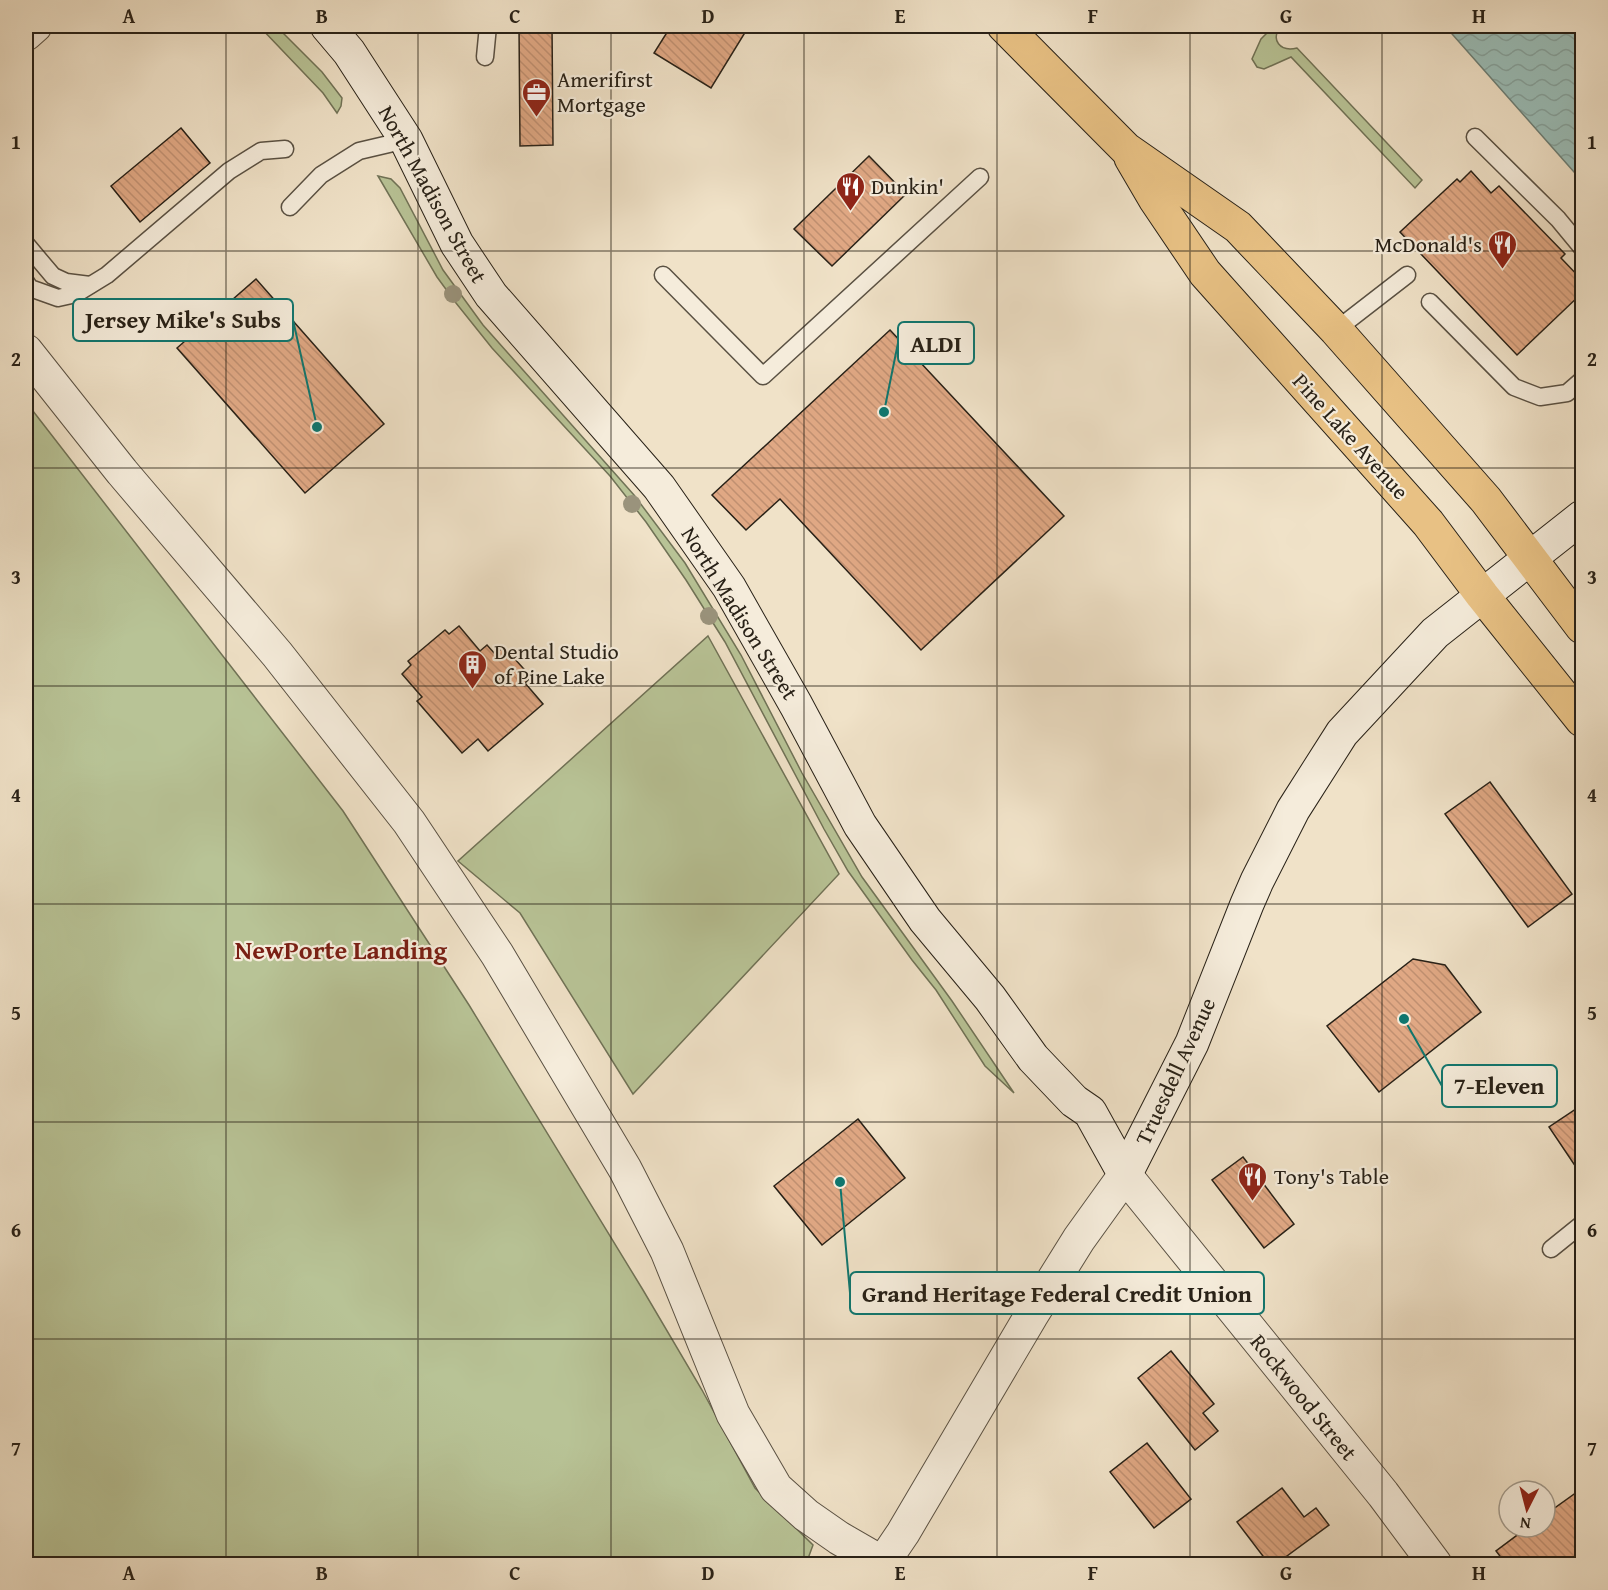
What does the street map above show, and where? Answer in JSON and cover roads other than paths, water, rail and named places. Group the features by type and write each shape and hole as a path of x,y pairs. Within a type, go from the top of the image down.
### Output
{"main road":[{"name":"Pine Lake Avenue","path":"1004,26 1126,149 1238,227 1336,330 1486,500 1582,627"},
{"name":"Pine Lake Avenue","path":"1126,149 1155,199 1205,273 1428,524 1582,720"}],"street":[{"path":"26,34 35,26"},
{"name":"North Madison Street","path":"327,26 349,52 406,140 457,244 491,296 659,487 729,586 860,825 925,920 990,998 1033,1058 1074,1101 1090,1112 1125,1175"},
{"path":"26,351 122,472 277,654 409,822 497,954 625,1169 667,1251 733,1414 776,1488 806,1515 883,1564"},
{"name":"Truesdell Avenue","path":"883,1564 1031,1316 1079,1239 1125,1175 1192,1043 1246,904 1293,810 1342,733 1429,638 1582,518"},
{"name":"Rockwood Street","path":"1125,1175 1383,1494 1435,1564"}],"lane":[{"path":"485,57 488,26"},
{"path":"1475,137 1558,219 1582,248"},
{"path":"290,207 321,175 359,152 406,140"},
{"path":"26,282 30,288 58,298 76,294 107,275 229,171 261,151 285,149"},
{"path":"663,275 763,376 980,177"},
{"path":"26,244 53,276 66,282 90,285"},
{"path":"1336,330 1407,275"},
{"path":"1430,302 1514,387 1540,397 1567,393 1582,380"},
{"path":"1551,1249 1582,1224"}],"water":[{"path":"1445,26 1582,26 1582,181"}],"place":[{"name":"Amerifirst Mortgage","path":"536,118"},
{"name":"Dunkin'","path":"850,212"},
{"name":"McDonald's","path":"1503,270"},
{"name":"ALDI","path":"884,412"},
{"name":"Jersey Mike's Subs","path":"317,427"},
{"name":"Dental Studio of Pine Lake","path":"473,690"},
{"name":"7-Eleven","path":"1404,1019"},
{"name":"Grand Heritage Federal Credit Union","path":"840,1182"},
{"name":"Tony's Table","path":"1253,1202"}],"district":[{"name":"NewPorte Landing","path":"341,950"}]}
